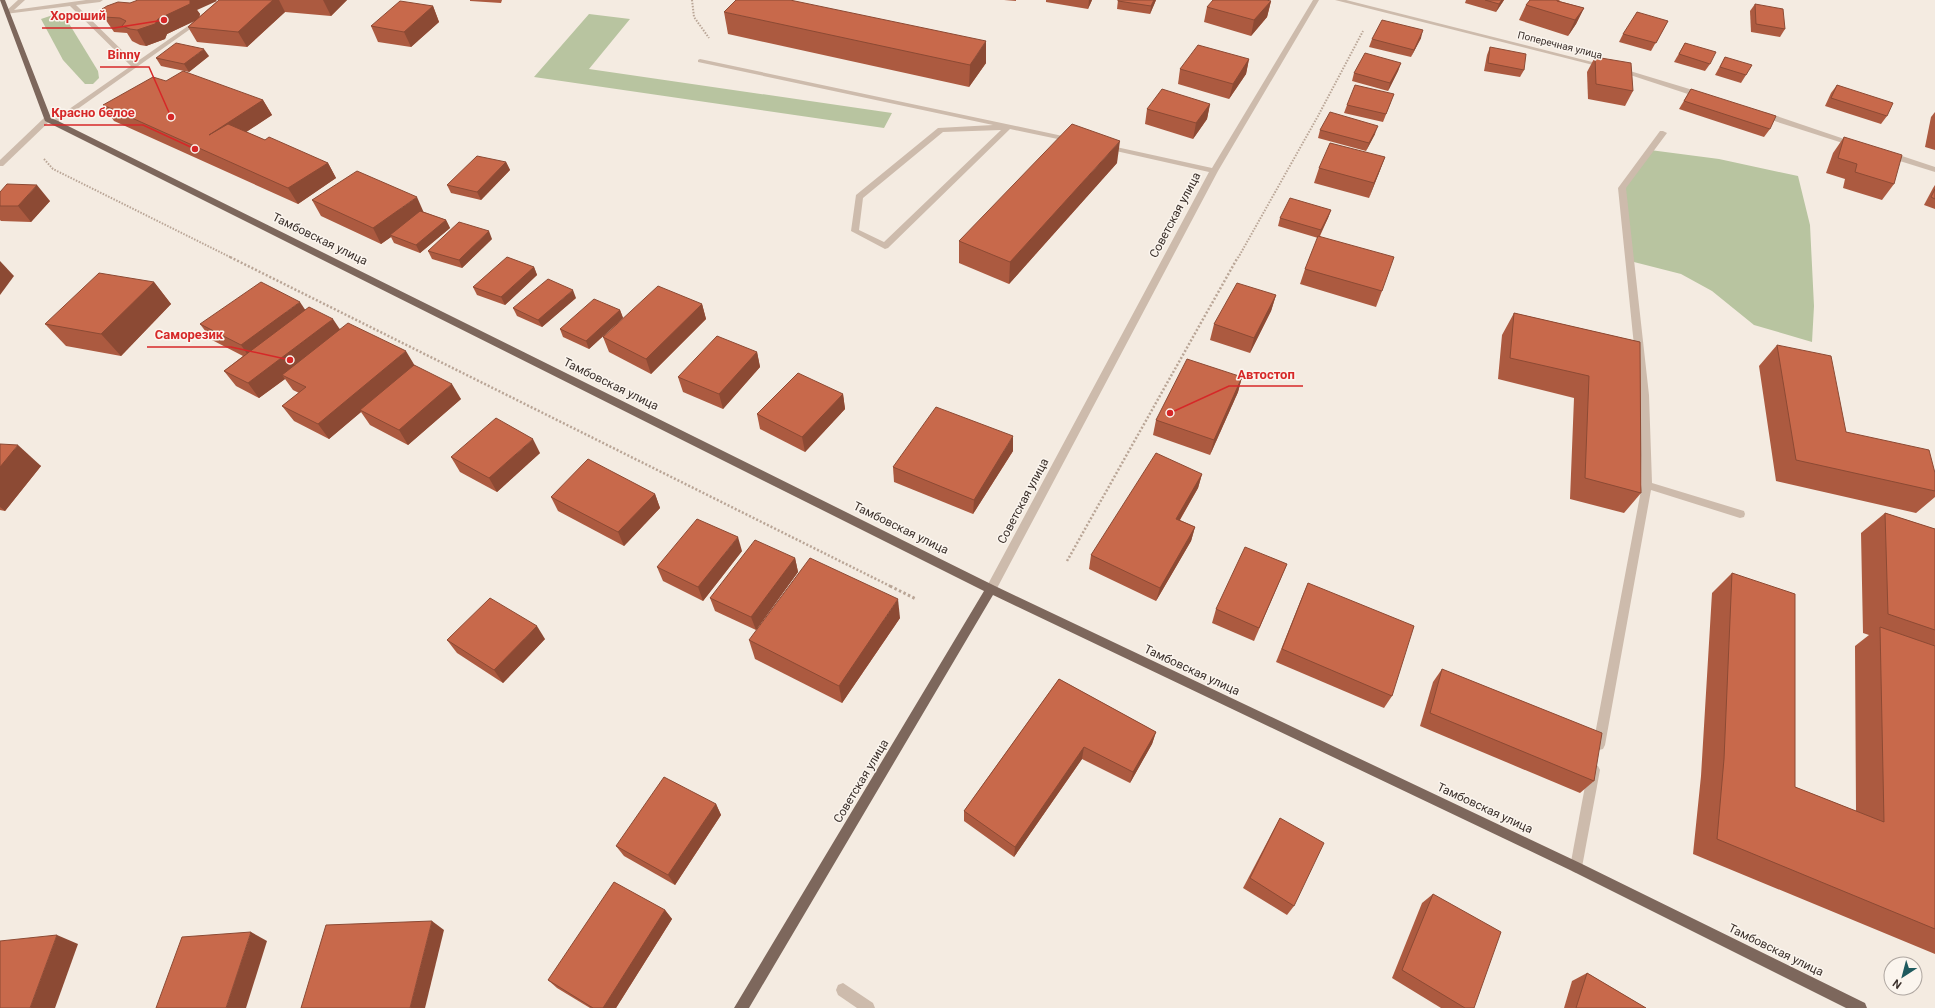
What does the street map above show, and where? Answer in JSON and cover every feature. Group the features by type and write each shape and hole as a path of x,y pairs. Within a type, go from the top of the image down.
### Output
{"main road":[{"path":"2,0 51,121"},
{"name":"Тамбовская улица","path":"51,121 991,589 1576,867 1860,1008"},
{"name":"Советская улица","path":"741,1008 991,589"}],"street":[{"path":"7,13 22,0"},
{"path":"7,13 100,0"},
{"name":"Советская улица","path":"991,589 1214,171 1316,0"},
{"name":"Поперечная улица","path":"1338,0 1622,70 1712,99"},
{"path":"72,5 135,66"},
{"path":"0,164 26,140 51,121 135,66 204,18"},
{"path":"700,61 1081,142"},
{"path":"1757,113 1862,146"},
{"path":"1008,127 885,246 855,231 859,198 941,130 1008,127"},
{"path":"1576,867 1647,485 1644,395 1622,188 1663,133"},
{"path":"1096,145 1214,171"},
{"path":"1884,153 1935,170"},
{"path":"1647,485 1740,514"},
{"path":"842,990 868,1008"}],"path":[{"path":"692,0 694,17 711,40 700,61"},
{"path":"1067,561 1318,116 1375,9"},
{"path":"26,140 54,170 916,599"}],"green space":[{"path":"56,14 65,17 98,71 99,78 93,84 85,84 63,60 41,19"},
{"path":"589,14 630,19 589,69 892,113 884,128 534,77"},
{"path":"1650,150 1719,159 1798,176 1810,225 1814,306 1812,342 1754,325 1712,291 1681,274 1630,261 1622,188"}],"building":[{"path":"138,0 190,0 190,4 158,19 155,24 137,30 122,26 126,21 120,18 104,17 101,13 102,9 118,2 130,3"},
{"path":"219,0 273,0 238,32 188,27"},
{"path":"736,0 790,0 986,41 970,65 724,12"},
{"path":"1118,0 1154,0 1151,6"},
{"path":"1213,0 1271,1 1254,20 1207,7"},
{"path":"1485,0 1502,0 1499,4"},
{"path":"1530,0 1557,0 1584,8 1575,20 1526,5"},
{"path":"400,1 433,6 404,32 371,26"},
{"path":"1755,4 1783,9 1785,29 1756,24"},
{"path":"1637,12 1668,21 1656,43 1623,34"},
{"path":"1382,20 1423,30 1414,50 1372,39"},
{"path":"176,43 204,49 184,64 156,58"},
{"path":"1685,43 1716,52 1710,64 1679,54"},
{"path":"1198,45 1249,59 1233,84 1180,69"},
{"path":"1490,47 1526,54 1524,70 1488,63"},
{"path":"1365,53 1401,63 1390,83 1354,73"},
{"path":"1595,57 1631,63 1633,91 1596,84"},
{"path":"1725,57 1752,65 1746,75 1720,67"},
{"path":"183,71 263,100 209,135 228,124 265,140 269,137 328,163 288,188 103,105 153,77 166,81"},
{"path":"1355,85 1394,94 1386,114 1347,105"},
{"path":"1837,85 1893,103 1887,116 1831,98"},
{"path":"1162,89 1210,104 1196,123 1147,109"},
{"path":"1691,89 1776,116 1770,129 1684,101"},
{"path":"1330,112 1378,126 1369,143 1320,130"},
{"path":"1072,124 1120,141 1010,262 959,241"},
{"path":"1844,137 1902,155 1894,184 1855,172 1857,164 1838,158"},
{"path":"1330,143 1385,157 1374,183 1319,168"},
{"path":"477,156 506,162 477,192 447,185"},
{"path":"357,171 417,197 373,228 312,200"},
{"path":"7,184 37,185 18,206 0,206 0,192"},
{"path":"1935,189 1935,199 1931,197"},
{"path":"1290,198 1331,210 1321,230 1280,218"},
{"path":"420,211 446,220 416,245 390,235"},
{"path":"459,222 489,231 459,260 428,251"},
{"path":"1318,236 1394,257 1382,291 1305,269"},
{"path":"507,257 534,267 501,297 473,287"},
{"path":"99,273 154,282 101,334 45,324"},
{"path":"548,279 573,290 538,320 513,308"},
{"path":"261,282 300,302 241,345 200,324"},
{"path":"1237,283 1276,295 1254,338 1214,324"},
{"path":"658,286 702,304 646,359 603,337"},
{"path":"594,299 620,310 586,341 560,329"},
{"path":"309,307 333,319 248,383 224,371"},
{"path":"1514,313 1640,342 1641,493 1585,478 1589,376 1510,358"},
{"path":"348,323 406,351 318,424 282,406 306,387 282,375"},
{"path":"717,336 757,352 719,394 678,377"},
{"path":"1777,345 1831,356 1846,432 1929,450 1935,473 1935,491 1796,460"},
{"path":"1187,359 1242,377 1214,440 1156,420"},
{"path":"414,365 452,384 399,430 360,410"},
{"path":"798,373 843,394 802,437 757,414"},
{"path":"936,407 1013,436 974,500 893,467"},
{"path":"496,418 533,439 489,478 451,457"},
{"path":"0,444 18,445 0,467"},
{"path":"1156,453 1202,474 1176,519 1195,527 1160,588 1091,555"},
{"path":"588,459 655,494 618,532 551,497"},
{"path":"1885,513 1935,529 1935,630 1888,614"},
{"path":"697,519 738,537 698,587 657,567"},
{"path":"755,540 795,558 751,617 710,598"},
{"path":"1245,547 1287,564 1259,628 1216,609"},
{"path":"810,558 898,599 839,686 749,640"},
{"path":"1732,573 1795,594 1795,787 1884,822 1880,627 1935,646 1935,929 1717,839 1724,759"},
{"path":"1308,583 1414,626 1392,696 1282,649"},
{"path":"490,598 537,626 494,670 447,640"},
{"path":"1442,669 1602,733 1594,781 1430,713"},
{"path":"1059,679 1156,732 1133,772 1084,747 1015,847 964,811"},
{"path":"664,777 716,804 668,875 616,846"},
{"path":"1280,818 1324,843 1294,906 1250,878"},
{"path":"614,882 665,910 603,1008 593,1008 548,980"},
{"path":"1433,894 1501,932 1474,1008 1465,1008 1402,970"},
{"path":"432,921 410,1008 301,1008 326,925"},
{"path":"251,932 226,1008 156,1008 182,937"},
{"path":"57,935 30,1008 0,1008 0,941"},
{"path":"1587,973 1646,1008 1576,1008"}],"place":[{"name":"Хороший","path":"164,20"},
{"name":"Binny","path":"171,117"},
{"name":"Красно белое","path":"195,149"},
{"name":"Саморезик","path":"290,360"},
{"name":"Автостоп","path":"1170,413"}]}
